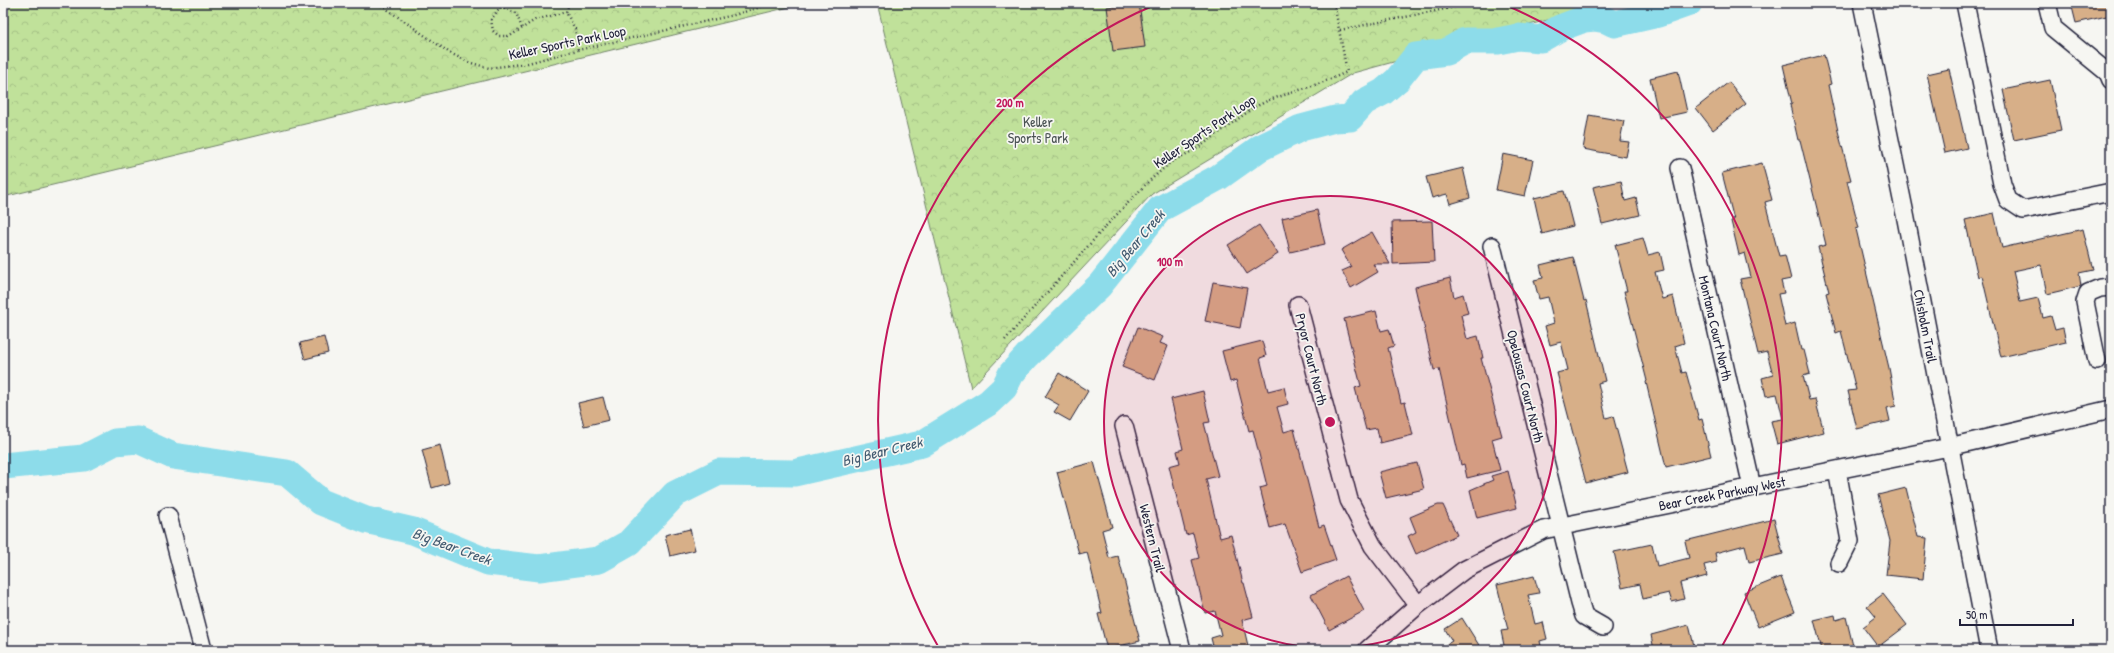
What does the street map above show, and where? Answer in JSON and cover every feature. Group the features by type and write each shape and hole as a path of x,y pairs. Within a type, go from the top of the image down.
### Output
{"street":[{"name":"Chisholm Trail","path":"1862,3 1905,214 1988,650"},
{"path":"1965,3 2002,184 2008,200 2023,210 2111,192"},
{"path":"2048,3 2053,28 2110,74"},
{"name":"Montana Court North","path":"1680,168 1752,487"},
{"name":"Opelousas Court North","path":"1492,246 1560,526 1584,616 1604,627"},
{"path":"2096,361 2085,302 2088,293 2100,288 2111,287"},
{"name":"Pryor Court North","path":"1298,305 1349,500 1373,546 1418,605"},
{"name":"Bear Creek Parkway West","path":"1367,650 1418,605 1464,570 1543,530 1949,447 2111,409"},
{"name":"Western Trail","path":"1124,426 1182,650"},
{"path":"1837,470 1850,541 1839,563"},
{"path":"168,516 203,650"}],"path":[{"name":"Keller Sports Park Loop","path":"378,3 450,53 468,62 489,68 528,63 578,50 734,15 774,3"},
{"path":"503,3 491,20 493,31 499,36 510,36 535,20 566,12"},
{"path":"568,3 566,12 575,30 578,50"},
{"path":"1334,3 1340,30 1476,3"},
{"path":"500,7 516,13 522,28"},
{"name":"Keller Sports Park Loop","path":"1005,340 1105,227 1148,182 1171,162 1198,148 1253,108 1269,100 1321,83 1347,72 1340,30"}],"green space":[{"path":"3,3 806,3 3,197"},
{"name":"Keller Sports Park","path":"877,3 1610,3 1353,73 1152,194 971,388"}],"building":[{"path":"1139,3 1145,47 1113,51 1107,7"},
{"path":"2071,3 2109,3 2111,15 2076,23"},
{"path":"1824,55 1831,84 1828,85 1851,180 1847,181 1859,228 1856,229 1889,368 1896,406 1887,408 1890,421 1857,429 1848,391 1856,390 1841,331 1836,333 1826,293 1829,292 1818,247 1826,245 1800,140 1798,140 1783,65"},
{"path":"1949,69 1967,148 1945,153 1927,74"},
{"path":"1678,71 1687,112 1659,118 1650,78"},
{"path":"2050,80 2061,130 2014,140 2003,90"},
{"path":"1729,82 1746,104 1713,130 1696,108"},
{"path":"1589,115 1624,121 1620,141 1629,142 1626,157 1583,149"},
{"path":"1503,154 1533,160 1525,196 1496,190"},
{"path":"1762,163 1772,200 1765,202 1779,256 1785,255 1791,279 1781,281 1784,293 1778,294 1785,326 1795,323 1801,350 1804,350 1810,374 1803,376 1809,400 1815,399 1824,432 1777,444 1771,421 1783,419 1777,394 1766,396 1762,378 1773,375 1767,352 1758,354 1740,279 1751,277 1745,253 1739,255 1731,221 1734,220 1722,173"},
{"path":"1463,168 1470,198 1450,204 1447,194 1432,198 1426,177"},
{"path":"1621,181 1625,201 1636,198 1640,215 1602,224 1593,187"},
{"path":"1564,191 1573,226 1542,234 1534,198"},
{"path":"1317,210 1325,244 1290,252 1282,218"},
{"path":"1994,213 2002,248 2083,229 2093,270 2079,273 2081,286 2047,294 2041,265 2013,271 2020,302 2038,298 2043,318 2051,316 2055,330 2063,328 2066,342 2001,357 1982,276 1978,277 1965,220"},
{"path":"1432,221 1434,262 1393,264 1392,222"},
{"path":"1259,225 1278,254 1247,274 1228,245"},
{"path":"1372,232 1390,264 1373,264 1378,272 1351,288 1342,271 1351,267 1341,250"},
{"path":"1643,238 1648,255 1660,252 1664,270 1655,272 1662,299 1673,296 1684,343 1675,346 1682,373 1686,372 1699,420 1702,419 1711,456 1666,467 1647,381 1624,291 1627,291 1615,245"},
{"path":"1573,257 1584,301 1586,300 1605,381 1598,383 1606,418 1613,416 1628,472 1586,483 1557,373 1568,370 1561,342 1550,345 1545,326 1554,323 1548,297 1539,299 1534,280 1543,278 1540,265"},
{"path":"1450,278 1454,297 1463,294 1468,313 1461,315 1467,339 1478,336 1483,358 1481,358 1502,436 1492,439 1500,470 1467,478 1464,464 1461,465 1439,369 1434,370 1415,287"},
{"path":"1213,282 1247,288 1240,328 1205,321"},
{"path":"1376,311 1381,331 1389,329 1394,346 1388,348 1401,403 1405,402 1413,435 1380,443 1377,428 1366,430 1355,388 1361,386 1344,319"},
{"path":"1138,327 1163,337 1160,343 1168,346 1155,380 1122,367"},
{"path":"324,337 328,353 305,359 300,343"},
{"path":"1262,341 1266,356 1260,358 1268,391 1284,387 1288,404 1277,407 1284,432 1294,429 1319,527 1324,525 1336,560 1302,572 1285,524 1270,528 1260,488 1267,486 1253,430 1249,431 1236,380 1230,382 1222,351"},
{"path":"1059,373 1088,391 1070,421 1054,412 1059,405 1045,397"},
{"path":"1203,391 1210,422 1204,423 1218,476 1206,479 1220,538 1231,535 1253,617 1242,620 1249,650 1214,650 1211,638 1221,635 1215,611 1205,613 1192,560 1199,558 1193,533 1186,535 1169,466 1180,463 1177,451 1183,449 1171,399"},
{"path":"603,397 609,420 584,426 578,403"},
{"path":"440,445 449,483 432,488 422,450"},
{"path":"1094,462 1112,527 1102,530 1109,558 1118,556 1140,641 1107,649 1098,614 1102,613 1087,552 1079,554 1057,472"},
{"path":"1417,463 1424,489 1386,498 1379,472"},
{"path":"1508,471 1517,508 1477,518 1470,490 1493,480 1491,476"},
{"path":"1906,488 1918,537 1927,538 1923,579 1886,575 1890,541 1878,495"},
{"path":"1438,505 1443,505 1457,535 1416,554 1408,536 1416,532 1410,517"},
{"path":"1774,519 1783,554 1749,562 1745,545 1715,553 1717,562 1704,565 1707,576 1680,583 1684,599 1672,602 1669,593 1643,599 1640,584 1622,588 1614,552 1652,544 1657,566 1689,558 1685,541"},
{"path":"690,529 695,550 670,556 665,535"},
{"path":"1346,576 1364,611 1329,630 1311,595"},
{"path":"1534,576 1539,593 1528,595 1535,624 1543,622 1547,639 1540,641 1542,650 1505,650 1501,631 1508,630 1497,585"},
{"path":"1781,577 1795,612 1758,627 1744,592"},
{"path":"1883,594 1907,625 1878,647 1863,627 1876,617 1867,606"},
{"path":"1835,615 1836,620 1846,617 1854,650 1822,650 1814,620"},
{"path":"1462,618 1482,650 1438,650 1452,641 1445,629"},
{"path":"1689,625 1695,650 1654,650 1651,635"}],"waterway":[{"name":"Big Bear Creek","path":"3,466 84,458 115,442 138,440 173,456 287,473 321,502 366,520 413,531 488,562 539,568 599,560 629,543 675,494 719,472 794,473 922,444 988,403 1004,388 1011,374 1027,356 1100,285 1160,209 1219,177 1260,148 1301,128 1335,119 1350,118 1364,102 1383,92 1397,80 1416,56 1446,52 1465,41 1498,41 1518,37 1541,39 1560,28 1584,19 1595,18 1606,20 1614,24 1658,14 1689,3"}]}
